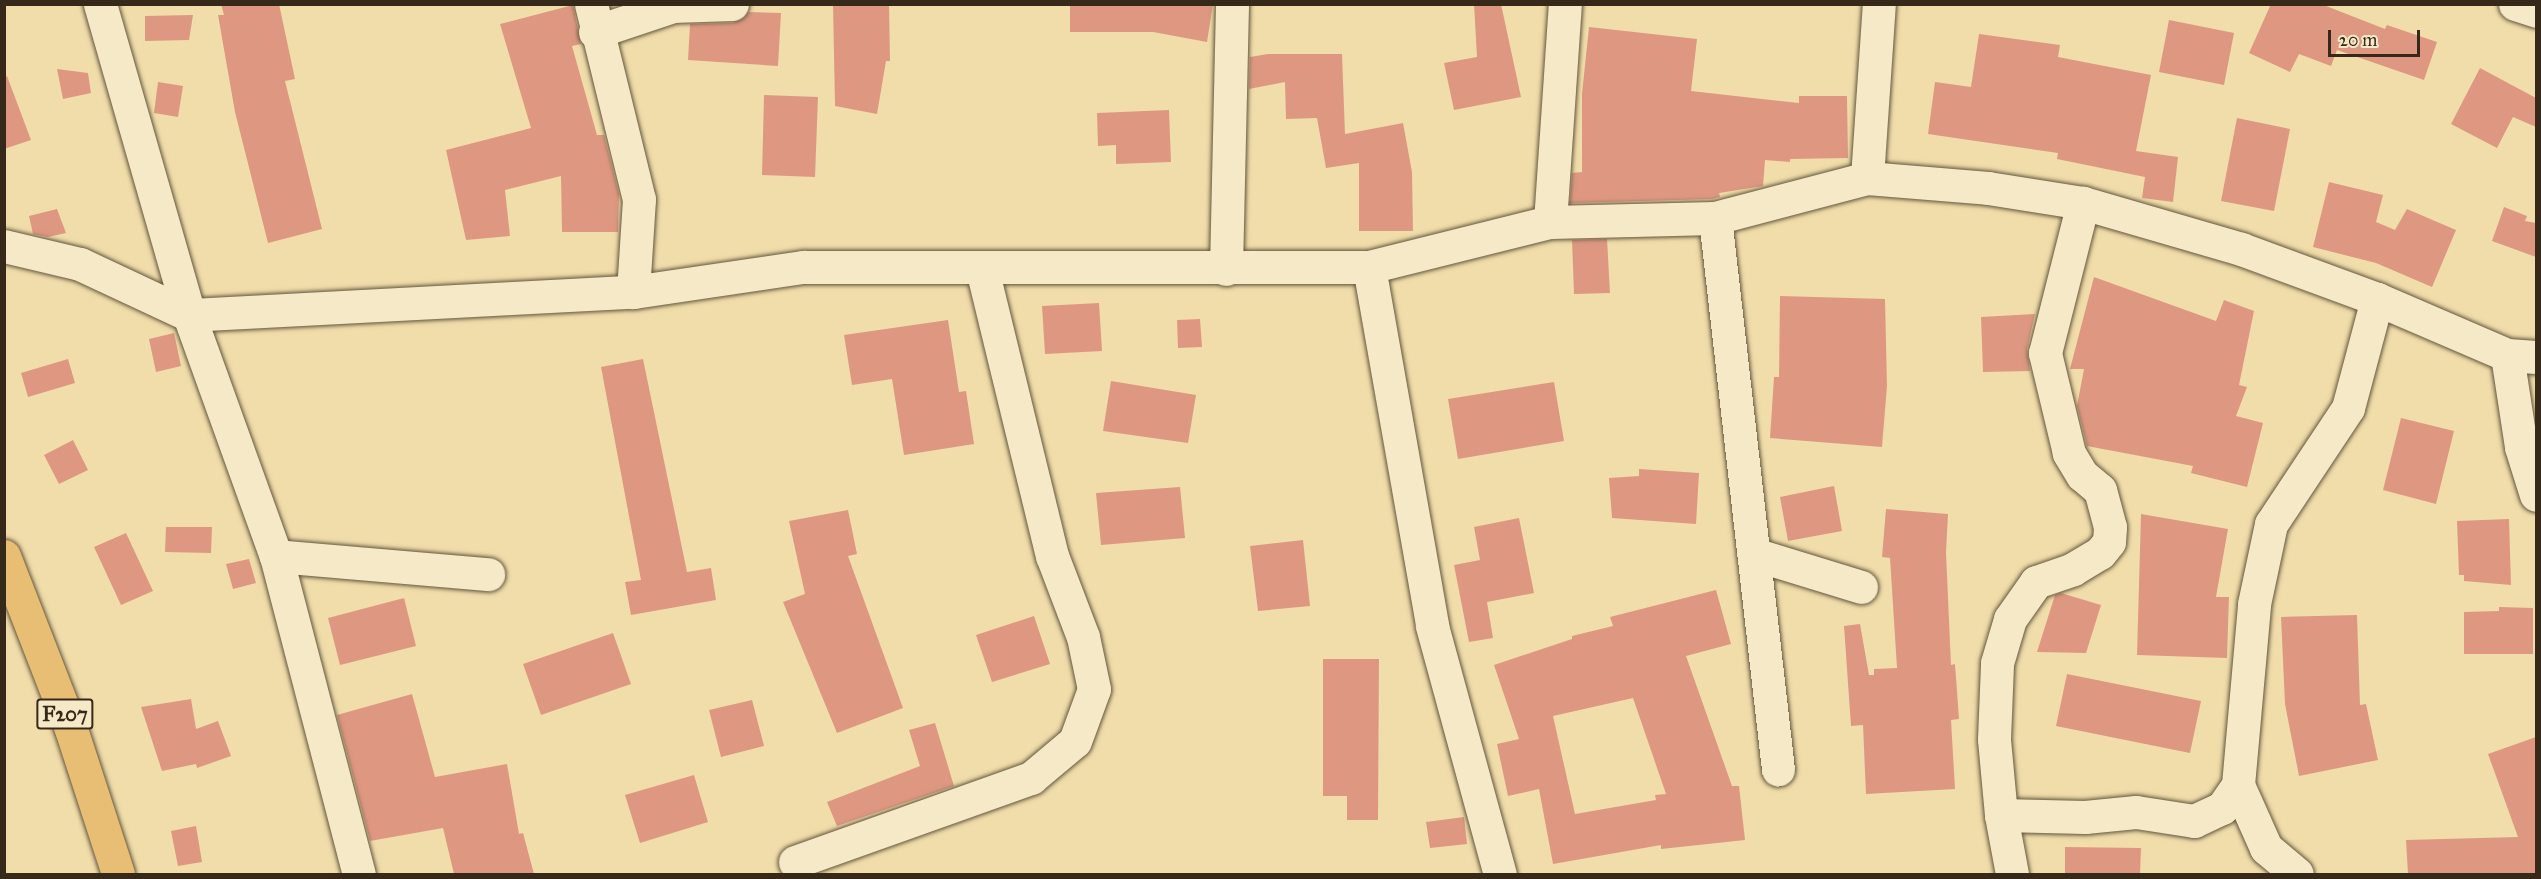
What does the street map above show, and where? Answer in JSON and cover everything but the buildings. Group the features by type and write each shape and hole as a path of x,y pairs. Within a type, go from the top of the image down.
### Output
{"main road":[{"name":"F207","path":"4,556 71,729 118,874"}],"street":[{"path":"100,4 189,315 276,556 360,874"},
{"path":"633,292 639,199 593,18 673,6 732,4"},
{"path":"1226,269 1232,4"},
{"path":"1550,222 1565,4"},
{"path":"1867,178 1879,4"},
{"path":"2515,4 2536,11"},
{"path":"4,246 80,264 189,315 633,292 803,267 1226,269 1369,267 1550,222 1715,218 1867,178 1988,188 2083,202 2241,249 2522,356 2521,447 2536,495"},
{"path":"2012,874 2001,815 1994,739 1997,663 2010,619 2036,582 2073,569 2100,554 2109,542 2110,527 2100,490 2082,476 2069,453 2045,353 2083,202"},
{"path":"1715,218 1778,769"},
{"path":"1369,267 1432,626 1500,874"},
{"path":"795,862 1031,778 1075,741 1094,688 1083,637 1052,556 982,268"},
{"path":"2297,874 2266,848 2238,785 2254,604 2271,524 2349,408 2377,299"},
{"path":"1754,554 1861,586"},
{"path":"276,556 488,574"},
{"path":"2001,815 2085,817 2136,812 2194,821 2222,808 2238,785"}]}
